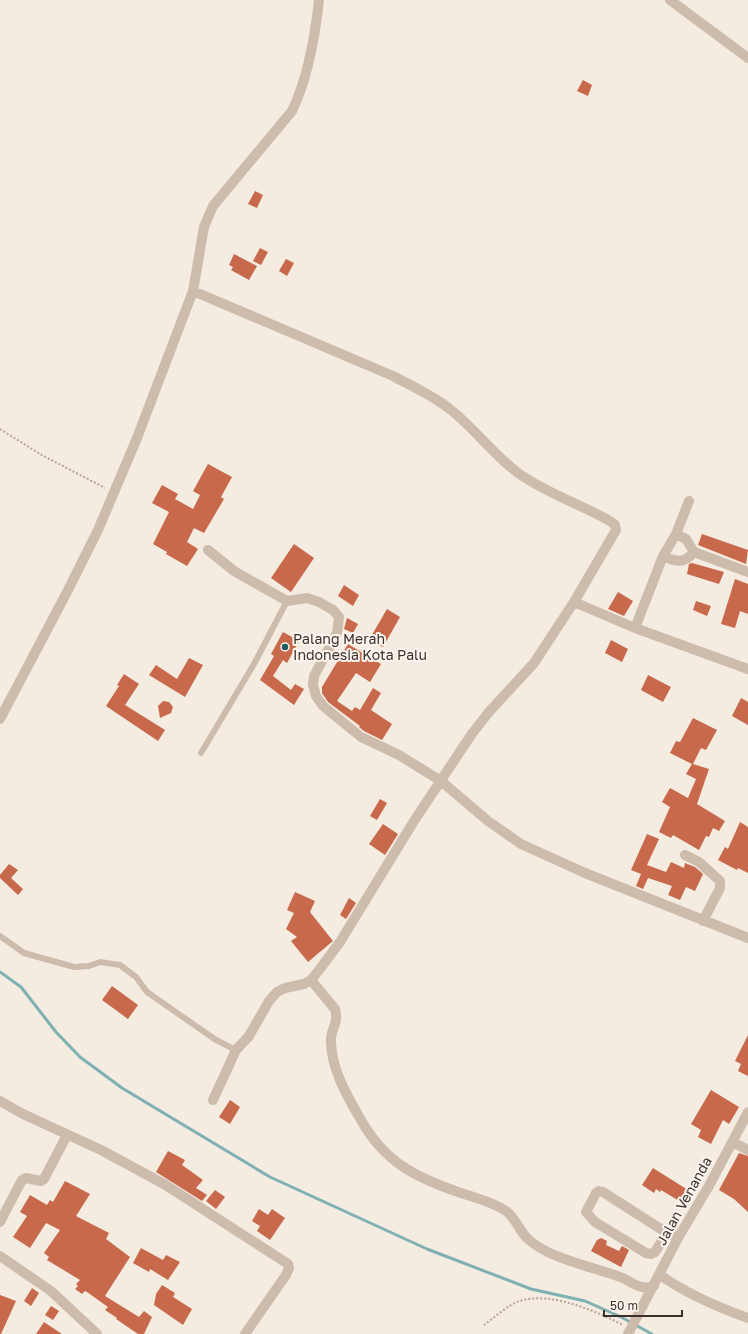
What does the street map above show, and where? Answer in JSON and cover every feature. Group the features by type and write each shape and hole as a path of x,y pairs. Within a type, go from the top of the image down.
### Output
{"street":[{"path":"0,719 67,592 114,493 137,438 193,291 204,227 213,206 292,112 303,83 319,0"},
{"path":"670,0 748,58"},
{"path":"193,291 393,376 419,390 450,409 519,474 552,493 610,521 615,525 616,530 574,602 534,663 489,712 471,735 340,942 311,980 276,992 269,1000 249,1036 236,1050 213,1100"},
{"path":"634,628 663,556 676,534 689,501"},
{"path":"676,534 686,539 694,552 748,572"},
{"path":"208,550 234,571 288,601 307,598 319,602 333,610 339,618 337,633 314,676 313,686 316,696 323,706 361,737 378,747 399,755 441,782 488,822 521,844 585,873 748,938"},
{"path":"663,556 683,562 689,559 694,552"},
{"path":"574,602 634,628 748,669"},
{"path":"685,855 699,862 720,881 720,888 703,921"},
{"path":"311,980 335,1009 337,1015 331,1038 333,1059 338,1076 361,1121 375,1140 398,1164 417,1176 487,1201 505,1211 512,1217 527,1239 536,1246 564,1258 620,1277 641,1287 654,1286"},
{"path":"0,1101 108,1154 164,1184 288,1264 289,1268 286,1275 245,1334"},
{"name":"Jalan Venanda","path":"630,1331 678,1238 748,1112"},
{"path":"0,1222 22,1180 26,1178 44,1179 67,1135"},
{"path":"732,1142 748,1150"},
{"path":"667,1233 655,1252 651,1254 646,1253 595,1222 586,1212 596,1193 599,1191 603,1192 667,1233 678,1238"},
{"path":"0,1256 51,1291 97,1334"},
{"path":"660,1275 689,1293 717,1307 748,1318"}],"lane":[{"path":"201,753 254,664 288,601"},
{"path":"0,936 24,953 74,967 88,966 100,962 120,966 136,977 147,992 216,1040 236,1050"}],"path":[{"path":"0,429 40,454 114,493"},
{"path":"484,1325 519,1301 534,1299 567,1303 596,1311 630,1331"}],"building":[{"path":"583,80 592,85 588,96 577,91"},
{"path":"255,191 263,195 257,208 248,204"},
{"path":"260,248 268,252 261,265 253,261"},
{"path":"234,254 257,266 249,280 231,270 233,267 229,265"},
{"path":"286,259 294,263 287,276 279,271"},
{"path":"208,464 232,477 221,497 224,499 204,533 194,528 187,542 198,549 187,566 166,554 167,552 153,544 169,512 152,503 162,485 178,494 175,499 193,509 200,495 193,491"},
{"path":"702,534 748,550 746,564 698,545"},
{"path":"294,544 314,558 291,592 271,578"},
{"path":"692,563 724,572 719,584 687,574 689,564"},
{"path":"735,579 748,584 748,614 740,611 735,628 721,624"},
{"path":"344,585 359,595 353,606 338,596"},
{"path":"618,592 633,601 624,616 608,609"},
{"path":"696,601 711,606 707,616 693,610"},
{"path":"387,609 400,617 383,647 369,640"},
{"path":"347,618 358,624 353,633 344,629"},
{"path":"283,632 299,641 287,663 283,660 273,676 291,690 295,684 304,689 294,705 260,680 274,656 271,654"},
{"path":"611,640 628,649 622,662 605,653"},
{"path":"348,644 381,664 370,682 356,673 337,701 352,711 355,707 360,710 373,688 381,693 371,710 392,724 382,740 364,731 359,727 360,726 328,702 322,693 322,687"},
{"path":"189,658 203,665 185,697 149,675 156,665 177,679"},
{"path":"124,674 139,684 125,705 165,730 158,741 106,706 119,686 117,685"},
{"path":"648,675 671,687 663,702 641,690"},
{"path":"741,698 748,702 748,725 732,716"},
{"path":"163,701 169,702 173,707 171,713 160,718 158,706"},
{"path":"693,718 717,730 706,750 701,748 693,764 709,769 697,804 725,821 719,831 713,828 709,837 706,836 699,850 673,835 671,838 659,832 670,807 662,802 670,788 688,798 696,779 686,774 692,764 670,753 676,741 680,742"},
{"path":"380,799 387,803 377,820 370,816"},
{"path":"740,822 748,827 748,873 738,868 737,870 718,860 725,847 728,849"},
{"path":"383,824 398,834 385,855 369,844"},
{"path":"647,834 659,839 647,865 666,872 671,862 684,868 685,863 695,867 703,874 695,891 686,887 680,900 668,895 672,886 648,878 643,889 636,886 641,874 631,870"},
{"path":"9,864 18,870 11,878 23,889 18,895 0,878 0,875"},
{"path":"295,892 315,901 310,912 333,941 308,962 291,941 297,937 286,929 294,913 287,910"},
{"path":"349,898 356,903 346,919 340,915"},
{"path":"112,986 138,1005 128,1019 102,1000"},
{"path":"748,1035 748,1076 738,1071 741,1064 735,1061"},
{"path":"711,1090 739,1107 729,1124 723,1120 711,1144 698,1137 701,1130 691,1124"},
{"path":"230,1100 240,1107 230,1124 219,1117"},
{"path":"168,1151 185,1160 182,1165 203,1180 196,1188 207,1195 202,1201 156,1172"},
{"path":"739,1153 748,1156 748,1212 734,1199 719,1190"},
{"path":"653,1168 688,1190 681,1202 661,1190 660,1192 656,1189 654,1193 642,1185"},
{"path":"65,1181 90,1194 76,1216 109,1233 106,1239 130,1257 105,1296 139,1317 144,1311 152,1317 144,1334 138,1334 116,1319 117,1318 105,1310 108,1307 87,1292 85,1291 82,1294 75,1289 78,1286 76,1284 80,1280 47,1260 49,1257 44,1253 60,1230 46,1223 30,1248 13,1237 27,1216 20,1212 30,1195 47,1205 50,1200 53,1202"},
{"path":"215,1190 225,1197 216,1209 206,1201"},
{"path":"259,1209 268,1215 272,1209 285,1218 270,1240 257,1231 260,1226 252,1221"},
{"path":"601,1238 607,1241 606,1245 619,1251 622,1246 629,1250 621,1267 591,1251 597,1240"},
{"path":"141,1248 163,1260 166,1255 180,1262 168,1280 150,1269 149,1272 133,1263"},
{"path":"162,1285 175,1293 173,1297 192,1309 183,1325 154,1305 156,1294"},
{"path":"32,1288 39,1293 31,1306 24,1301"},
{"path":"0,1295 16,1301 1,1334 0,1334"},
{"path":"51,1306 59,1311 53,1320 45,1315"},
{"path":"44,1322 62,1334 36,1334"}],"waterway":[{"path":"0,972 21,987 56,1032 80,1057 122,1088 270,1177 427,1249 531,1289 585,1301 621,1317 652,1334"}],"place":[{"name":"Palang Merah Indonesia Kota Palu","path":"285,647"}]}
